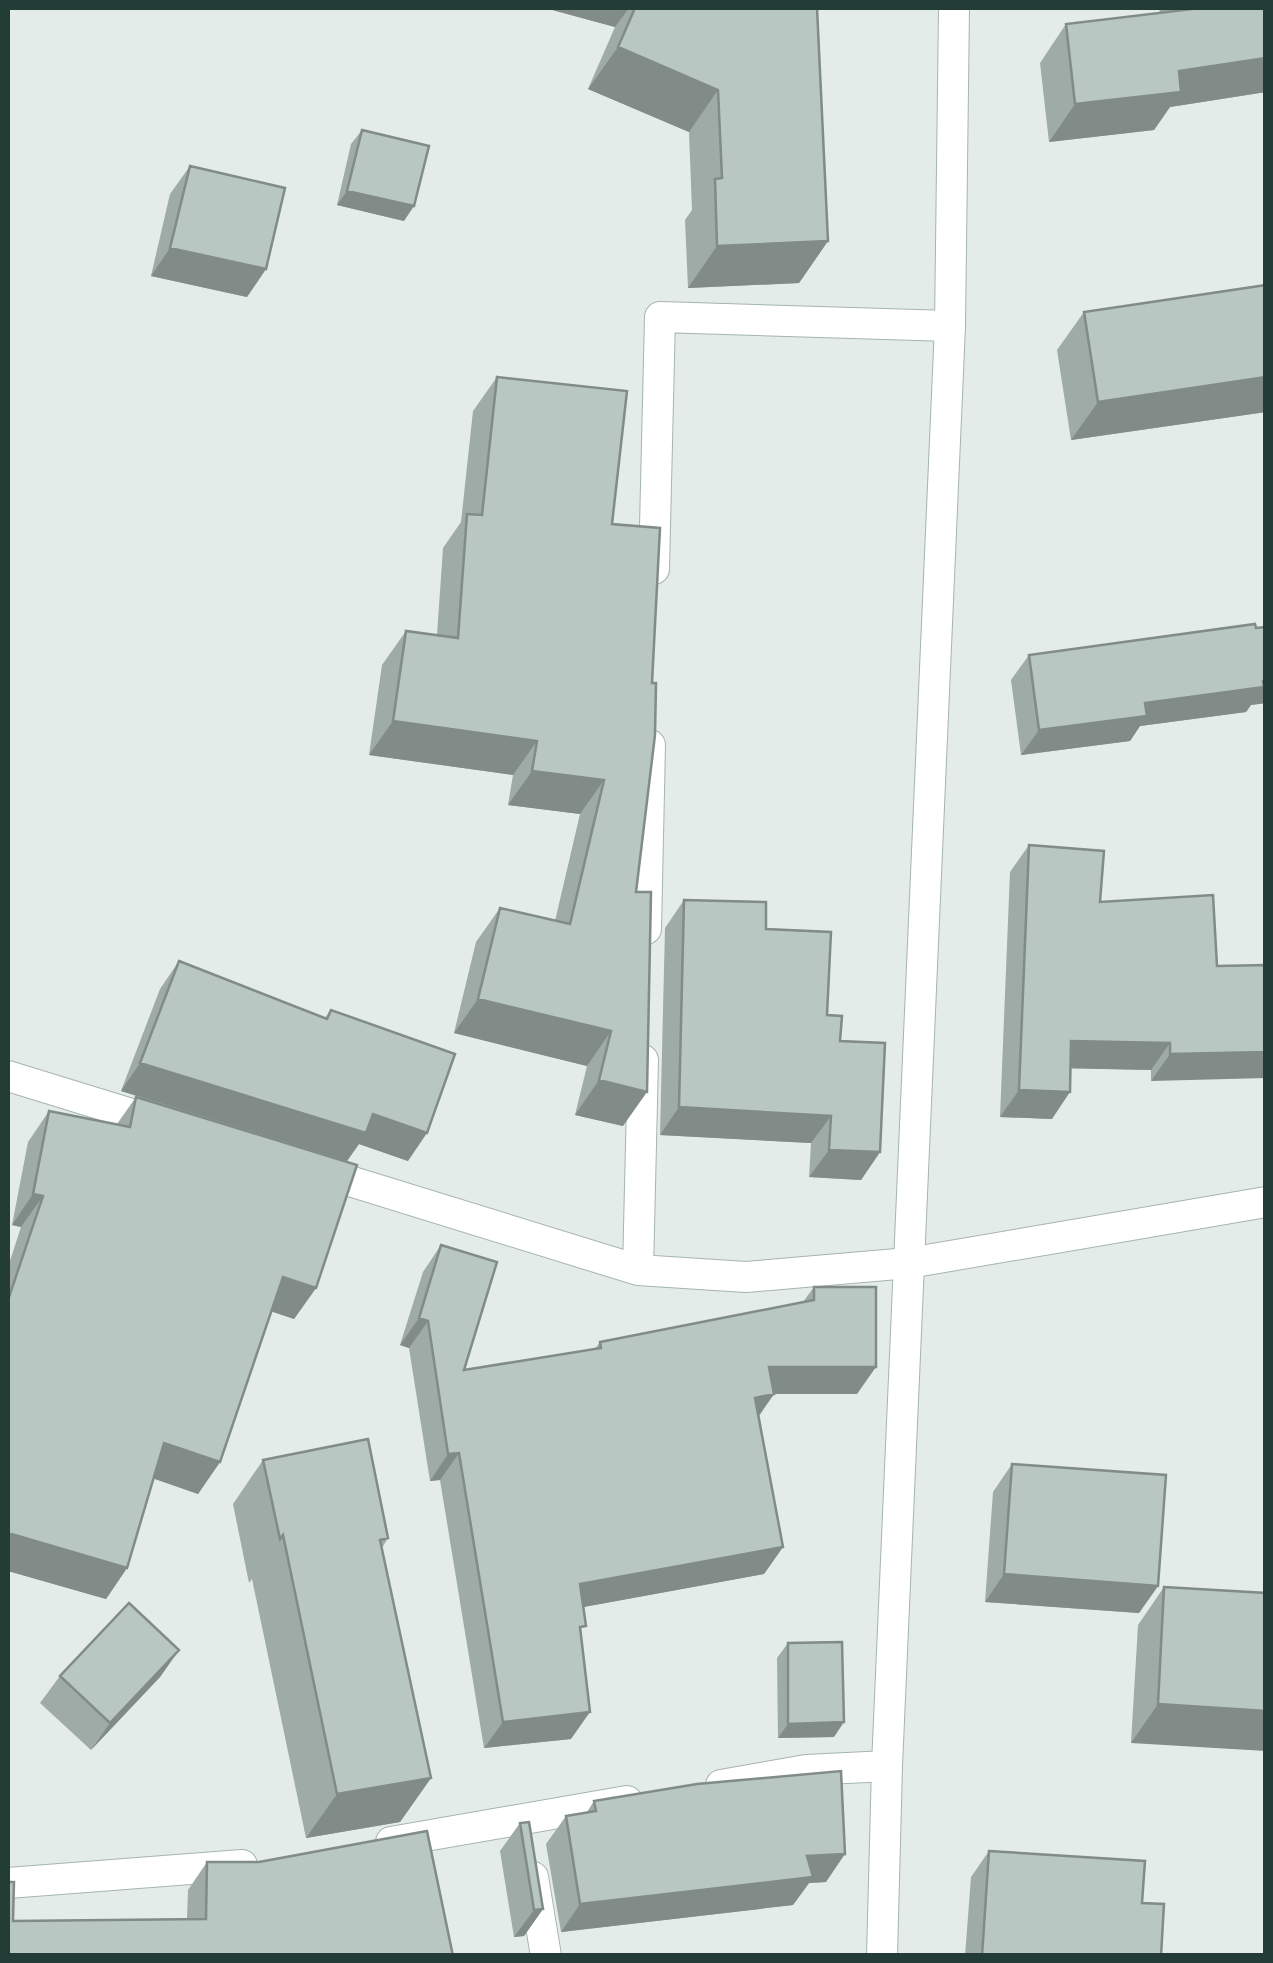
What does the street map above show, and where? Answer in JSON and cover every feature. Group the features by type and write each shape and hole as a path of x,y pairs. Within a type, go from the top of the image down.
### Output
{"street":[{"path":"882,1956 950,326 954,8"},
{"path":"654,595 660,318 950,326"},
{"path":"645,952 651,714"},
{"path":"638,1270 643,1032"},
{"path":"8,1076 180,1129"},
{"path":"294,1164 638,1270 746,1278 909,1263 1266,1202"},
{"path":"693,1790 806,1770 887,1766"},
{"path":"368,1846 655,1796"},
{"path":"523,1819 546,1956"},
{"path":"8,1883 270,1863"}],"building":[{"path":"635,8 817,8 828,241 717,246 715,179 722,178 718,90 618,47"},
{"path":"1193,8 1266,8 1266,58 1179,71 1181,92 1075,104 1066,24"},
{"path":"362,130 429,146 414,206 347,191"},
{"path":"190,166 285,188 266,269 170,248"},
{"path":"1266,285 1266,377 1098,402 1084,312"},
{"path":"497,377 627,391 612,524 660,528 652,683 656,683 655,735 636,892 651,892 647,1092 599,1080 611,1031 478,999 500,908 570,924 604,780 532,771 537,741 393,721 406,631 458,638 467,514 482,515"},
{"path":"1255,624 1256,628 1266,627 1264,687 1145,703 1147,716 1039,730 1029,655"},
{"path":"1029,845 1104,851 1100,902 1213,895 1217,966 1266,965 1266,1052 1170,1054 1170,1043 1071,1041 1070,1092 1019,1090"},
{"path":"684,900 766,902 766,929 831,932 827,1015 842,1016 840,1041 885,1043 880,1152 829,1150 831,1116 679,1107"},
{"path":"179,961 327,1019 331,1010 455,1054 427,1133 373,1114 366,1133 140,1063"},
{"path":"136,1097 357,1165 316,1288 283,1277 220,1462 164,1443 127,1568 8,1533 8,1300 43,1196 33,1194 49,1111 130,1127"},
{"path":"441,1245 497,1262 464,1370 601,1348 600,1342 814,1300 814,1287 876,1287 876,1367 769,1367 774,1394 755,1398 783,1547 580,1584 586,1626 580,1627 590,1712 503,1722 459,1453 448,1454 428,1321 419,1318"},
{"path":"368,1439 388,1538 380,1540 431,1778 337,1794 283,1535 280,1539 263,1460"},
{"path":"1012,1464 1166,1475 1158,1586 1004,1574"},
{"path":"1164,1587 1266,1593 1266,1711 1158,1704"},
{"path":"129,1603 179,1650 110,1723 60,1676"},
{"path":"842,1642 844,1722 788,1724 788,1643"},
{"path":"841,1771 845,1854 807,1856 813,1877 580,1904 566,1816 596,1811 594,1801 697,1784"},
{"path":"529,1822 543,1909 534,1910 520,1823"},
{"path":"427,1831 453,1956 8,1956 8,1882 14,1882 13,1921 206,1919 207,1862 259,1862"},
{"path":"989,1851 1145,1861 1142,1903 1164,1904 1161,1956 982,1956"}]}
